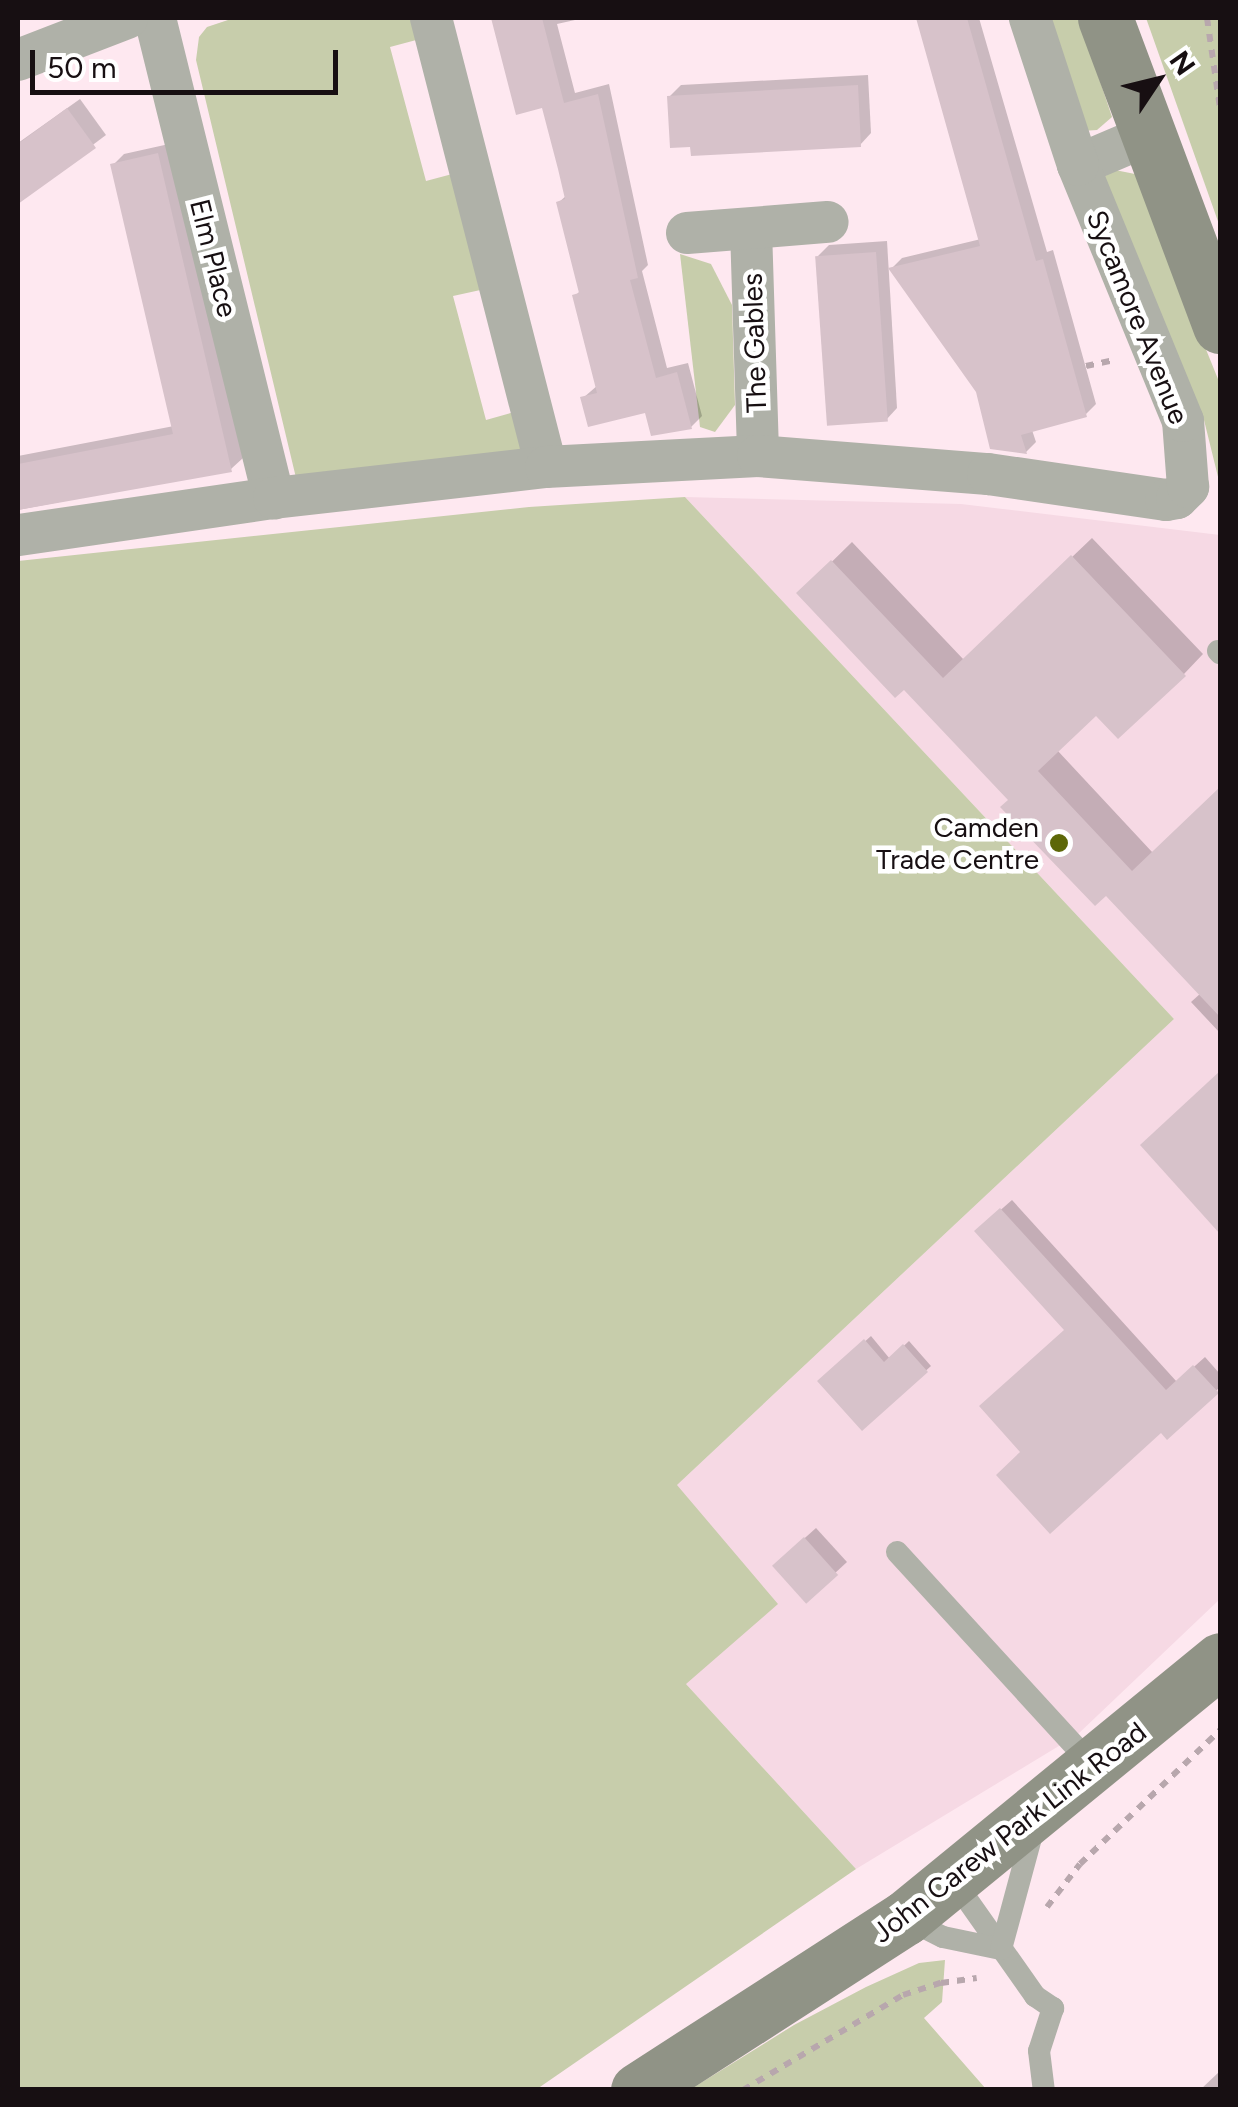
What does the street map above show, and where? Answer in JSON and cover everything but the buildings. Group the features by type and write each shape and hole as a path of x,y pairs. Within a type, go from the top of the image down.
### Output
{"main road":[{"path":"1105,18 1220,326"},
{"name":"John Carew Park Link Road","path":"638,2090 905,1918 954,1882 1220,1660"}],"street":[{"path":"18,60 127,18"},
{"name":"Elm Place","path":"155,18 274,498"},
{"path":"431,18 546,467"},
{"name":"Sycamore Avenue","path":"758,456 949,470 1166,500 1178,498 1188,487 1183,422 1078,165 1030,18"},
{"path":"1078,165 1146,136"},
{"path":"687,233 828,222"},
{"name":"The Gables","path":"751,229 758,456"},
{"path":"18,535 274,498 546,467 758,456"}],"lane":[{"path":"897,1552 1094,1768"},
{"path":"1004,1954 1038,1814"},
{"path":"954,1882 1035,1996 1053,2008 1039,2052 1044,2090"},
{"path":"905,1918 943,1938 1004,1954"}],"path":[{"path":"1207,18 1220,108"},
{"path":"744,2090 903,1995 941,1982 980,1978 1004,1954 1029,1940 1046,1908 1080,1864 1220,1730"}],"shaded area":[{"path":"685,497 961,504 1220,535 1220,1599 1077,1735 856,1869 686,1684 677,1485 1174,1019"}],"green space":[{"path":"234,18 414,18 420,39 390,47 426,181 456,173 485,289 453,296 486,420 518,411 522,451 297,482 196,60 199,37 207,27"},
{"path":"1046,18 1079,18 1112,117 1097,130 1082,131"},
{"path":"1146,18 1219,18 1220,227"},
{"path":"1115,170 1135,174 1220,384 1220,485 1204,420 1100,179"},
{"path":"680,254 711,264 732,305 735,405 715,432 700,427"},
{"path":"685,497 1174,1019 677,1485 778,1604 686,1684 856,1869 537,2089 18,2089 18,561 529,507"},
{"path":"945,1960 942,2002 924,2018 986,2089 691,2089 794,2025 866,1987 919,1963"}],"place":[{"name":"Camden Trade Centre","path":"1059,843"}]}
